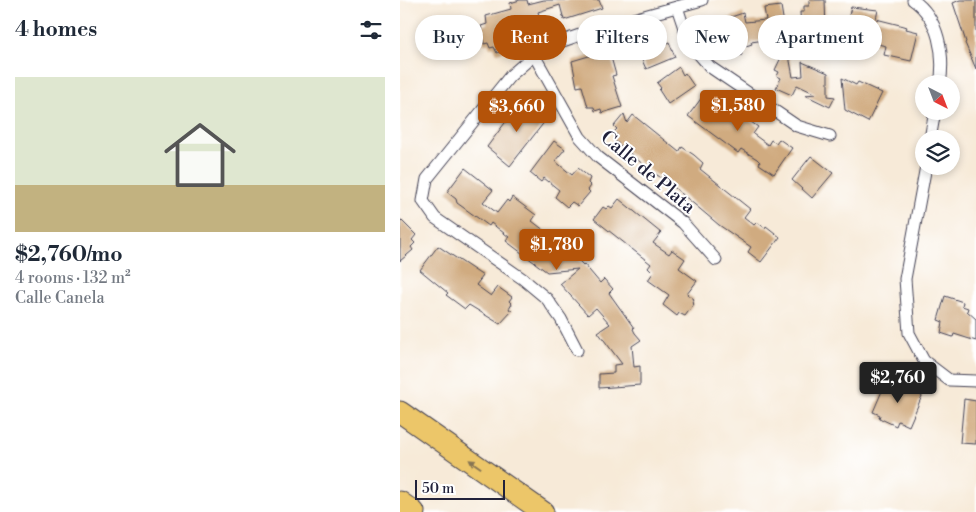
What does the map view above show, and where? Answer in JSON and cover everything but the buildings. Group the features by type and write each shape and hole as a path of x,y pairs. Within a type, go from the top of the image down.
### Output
{"highway":[{"path":"400,412 543,512"},
{"path":"400,502 414,512"}],"street":[{"path":"567,40 702,0"},
{"path":"914,0 923,7 939,37 941,75"},
{"path":"677,7 689,43 710,67 797,126 830,136"},
{"path":"528,60 510,76 427,179 423,200 435,218 523,279 547,300 561,319 577,350"},
{"name":"Calle de Plata","path":"537,60 580,137 598,157 683,223 716,260"},
{"path":"924,175 904,279 909,333 924,362 949,380 976,381"}]}
